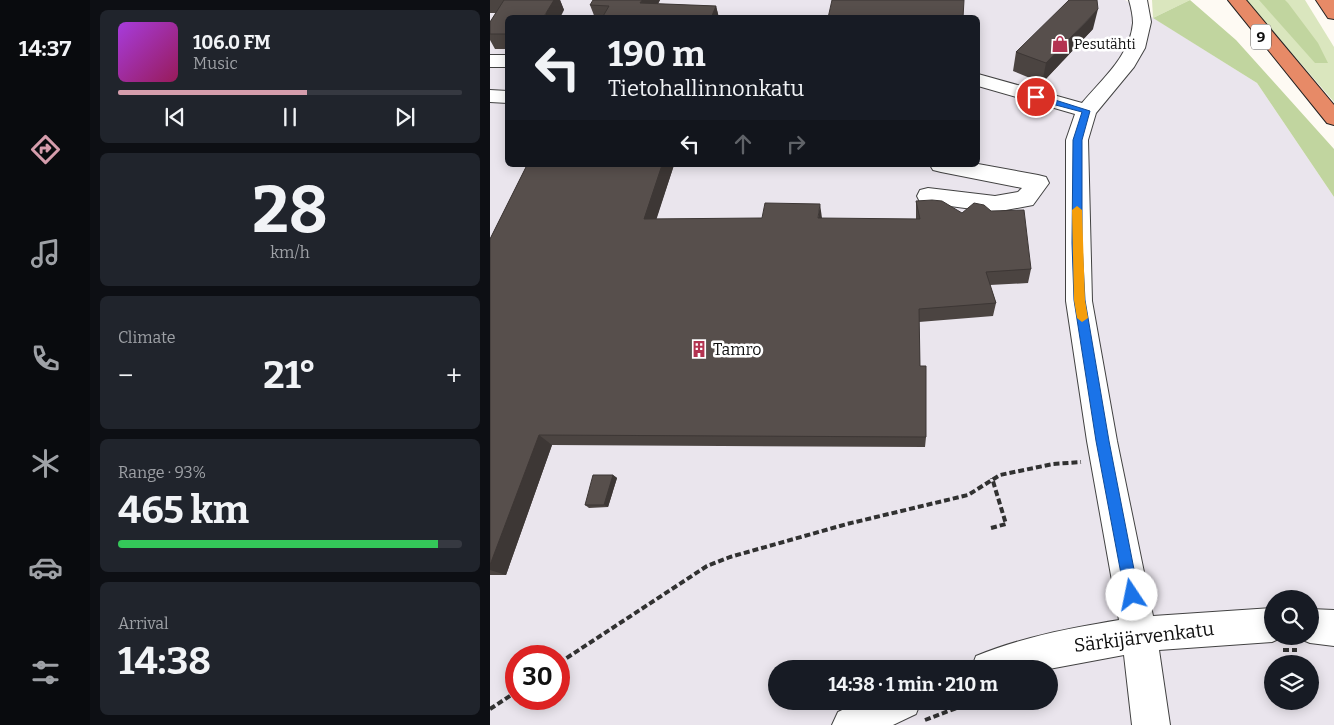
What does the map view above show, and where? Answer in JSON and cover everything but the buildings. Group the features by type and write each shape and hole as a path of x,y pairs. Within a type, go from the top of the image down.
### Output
{"highway":[{"name":"9","path":"1224,0 1299,72 1334,118"},
{"path":"1237,0 1299,72"},
{"path":"1325,0 1334,14"}],"street":[{"path":"1138,0 1142,22 1136,48 1127,63 1086,111 1077,140 1077,234 1080,300 1102,441 1139,634 1151,725"},
{"path":"490,61 505,61"},
{"path":"980,81 1086,111"},
{"path":"490,96 505,97"},
{"path":"928,196 995,204 1025,199 1038,183 952,167"},
{"name":"Särkijärvenkatu","path":"1020,660 1058,649 1139,634 1264,625"},
{"path":"1319,627 1334,628"},
{"path":"851,725 912,711"}],"path":[{"path":"570,656 707,566 730,557 847,524 968,495 981,488 992,478 1039,466 1089,461"},
{"path":"991,528 1006,524 992,478"},
{"path":"490,709 505,699"}],"shaded area":[{"path":"490,0 1125,0 1257,83 1334,197 1334,725 490,725"}],"green space":[{"path":"1152,0 1190,0 1153,18"},
{"path":"1190,0 1236,40 1334,149 1334,197 1257,83 1153,18"},
{"path":"1246,0 1305,0 1334,47 1334,102"},
{"path":"1259,0 1285,0 1318,43 1328,63 1315,63"}],"slow traffic":[{"path":"1077,210 1077,243 1082,318"}],"place":[{"name":"Pesutähti","path":"1060,44"},
{"name":"Tamro","path":"699,349"}],"route":[{"path":"1036,97 1086,111 1077,140 1077,243 1080,300 1102,441 1132,595"}]}
